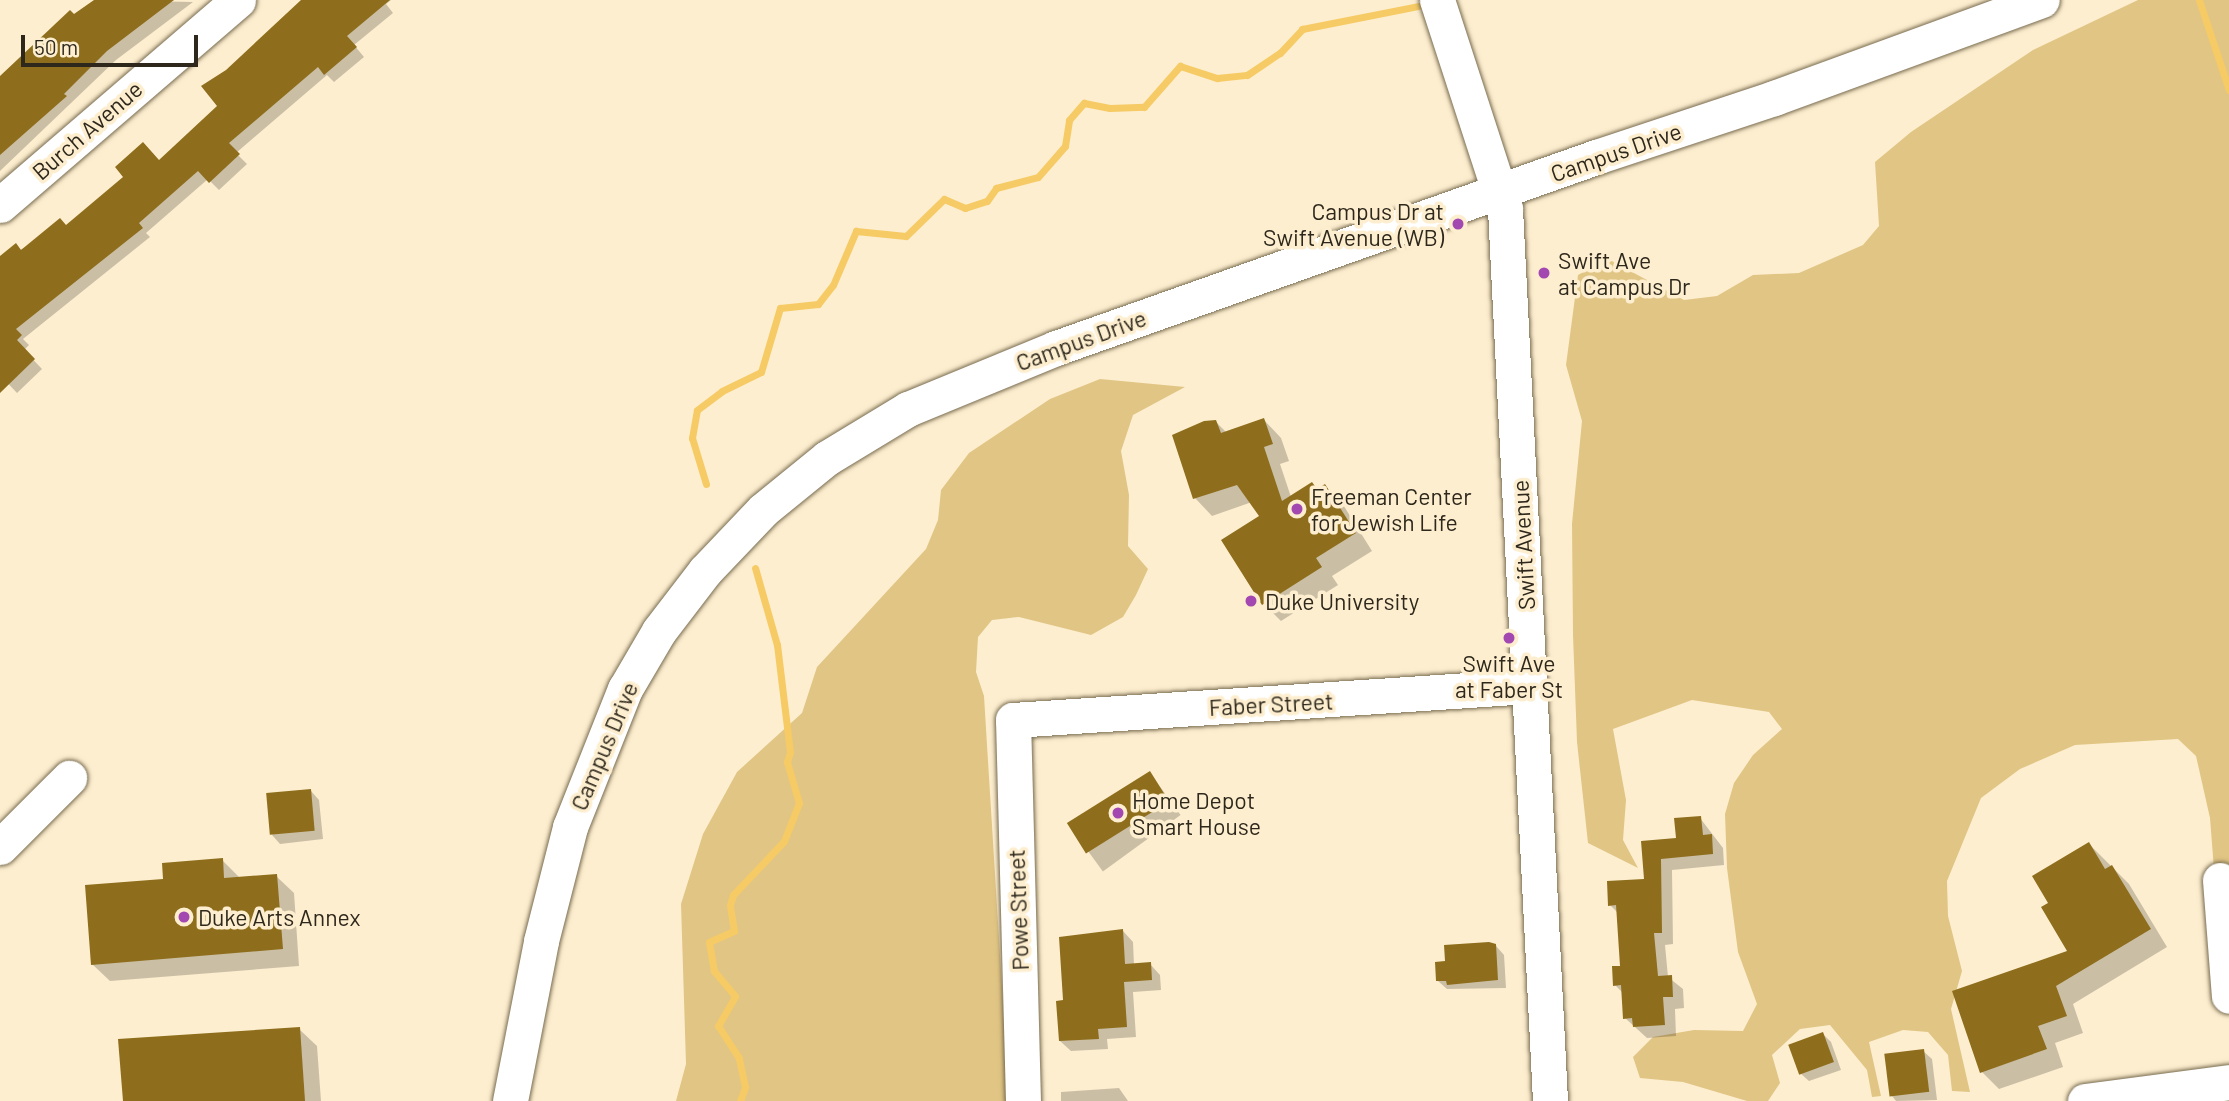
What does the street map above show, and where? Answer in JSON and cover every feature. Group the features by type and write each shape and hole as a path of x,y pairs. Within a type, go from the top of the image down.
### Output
{"street":[{"name":"Burch Avenue","path":"0,205 238,0"},
{"name":"Swift Avenue","path":"1437,0 1501,191 1549,1101"},
{"name":"Campus Drive","path":"510,1101 541,941 570,827 606,728 660,631 705,572 763,510 863,434 964,383 1501,191 1774,98 2042,0"},
{"name":"Faber Street","path":"1013,720 1529,686"},
{"name":"Powe Street","path":"1013,720 1023,1101"},
{"path":"0,847 69,778"},
{"path":"2220,880 2229,996"},
{"path":"2085,1101 2229,1082"}],"shaded area":[{"path":"2138,0 2229,0 2229,951 2220,946 2210,818 2196,756 2178,739 2075,745 2020,769 1981,798 1947,881 1948,916 1962,971 1951,1009 1970,1092 1952,1091 1948,1055 1928,1032 1903,1030 1869,1042 1881,1096 1872,1097 1867,1070 1830,1025 1800,1029 1772,1055 1780,1083 1768,1101 1747,1101 1683,1082 1640,1078 1633,1057 1653,1037 1694,1030 1743,1031 1757,1004 1738,952 1727,868 1725,814 1734,783 1753,755 1782,729 1769,712 1692,700 1613,729 1626,800 1623,840 1638,868 1588,843 1577,742 1573,635 1572,524 1582,421 1566,365 1578,275 1608,259 1684,300 1717,296 1753,275 1799,273 1863,245 1879,226 1875,162 1911,132 2033,50"},
{"path":"1100,379 1185,387 1133,415 1121,451 1129,495 1128,546 1148,569 1136,595 1123,617 1091,635 1019,617 992,620 978,637 976,672 984,696 1009,1101 676,1101 686,1064 681,904 703,834 737,772 802,713 817,667 926,549 938,520 941,490 969,453 1050,399"}],"building":[{"path":"94,0 174,0 107,51 64,94 67,96 0,155 0,76 70,10 74,14"},
{"path":"301,0 390,0 347,36 357,47 324,75 318,67 229,143 240,154 209,183 198,171 139,223 143,228 16,329 22,335 17,340 35,359 0,393 0,256 16,243 21,250 60,218 66,225 123,177 115,167 143,142 159,160 217,106 201,86 226,70"},
{"name":"Freeman Center for Jewish Life","path":"1264,418 1273,444 1264,447 1282,501 1312,482 1317,489 1325,484 1356,533 1316,558 1322,567 1262,605 1221,540 1259,516 1237,485 1193,499 1172,435 1204,421 1216,420 1221,433"},
{"name":"Home Depot Smart House","path":"1150,771 1169,802 1086,853 1067,823"},
{"path":"311,789 315,831 270,835 266,793"},
{"path":"1701,816 1703,835 1712,834 1713,854 1661,859 1662,933 1654,933 1658,976 1672,975 1673,997 1663,997 1665,1025 1633,1027 1632,1018 1623,1019 1621,985 1613,986 1612,966 1620,966 1616,905 1608,906 1607,881 1644,879 1641,841 1676,838 1674,818"},
{"path":"2089,842 2105,869 2112,865 2151,929 2056,986 2067,1016 2038,1026 2047,1049 1980,1073 1952,991 2067,951 2041,907 2048,903 2032,876"},
{"name":"Duke Arts Annex","path":"223,858 224,878 277,874 283,949 91,965 85,885 163,879 162,863"},
{"path":"1123,929 1125,964 1151,962 1152,980 1124,982 1127,1027 1098,1029 1099,1039 1059,1041 1056,1001 1063,1000 1059,937"},
{"path":"1489,942 1496,944 1498,980 1447,985 1446,981 1436,981 1435,962 1445,961 1444,945"},
{"path":"300,1027 305,1101 123,1101 118,1039"},
{"path":"1823,1032 1834,1062 1799,1075 1788,1045"},
{"path":"1924,1049 1929,1092 1890,1097 1884,1054"}],"waterway":[{"path":"2199,0 2229,90"},
{"path":"706,484 692,438 697,410 722,391 761,372 780,308 818,304 833,285 856,231 906,236 944,199 965,208 987,201 996,188 1038,177 1065,146 1069,120 1084,103 1110,108 1144,107 1180,66 1217,78 1247,75 1280,53 1302,29 1418,6"},
{"path":"740,1101 745,1087 739,1058 718,1026 735,996 714,971 709,942 734,931 730,905 733,895 784,841 799,803 787,762 790,752 777,645 755,568"}],"place":[{"name":"Campus Dr at Swift Avenue (WB)","path":"1458,224"},
{"name":"Swift Ave at Campus Dr","path":"1544,273"},
{"name":"Freeman Center for Jewish Life","path":"1297,509"},
{"name":"Duke University","path":"1251,601"},
{"name":"Swift Ave at Faber St","path":"1509,638"},
{"name":"Home Depot Smart House","path":"1118,813"},
{"name":"Duke Arts Annex","path":"184,917"}]}
